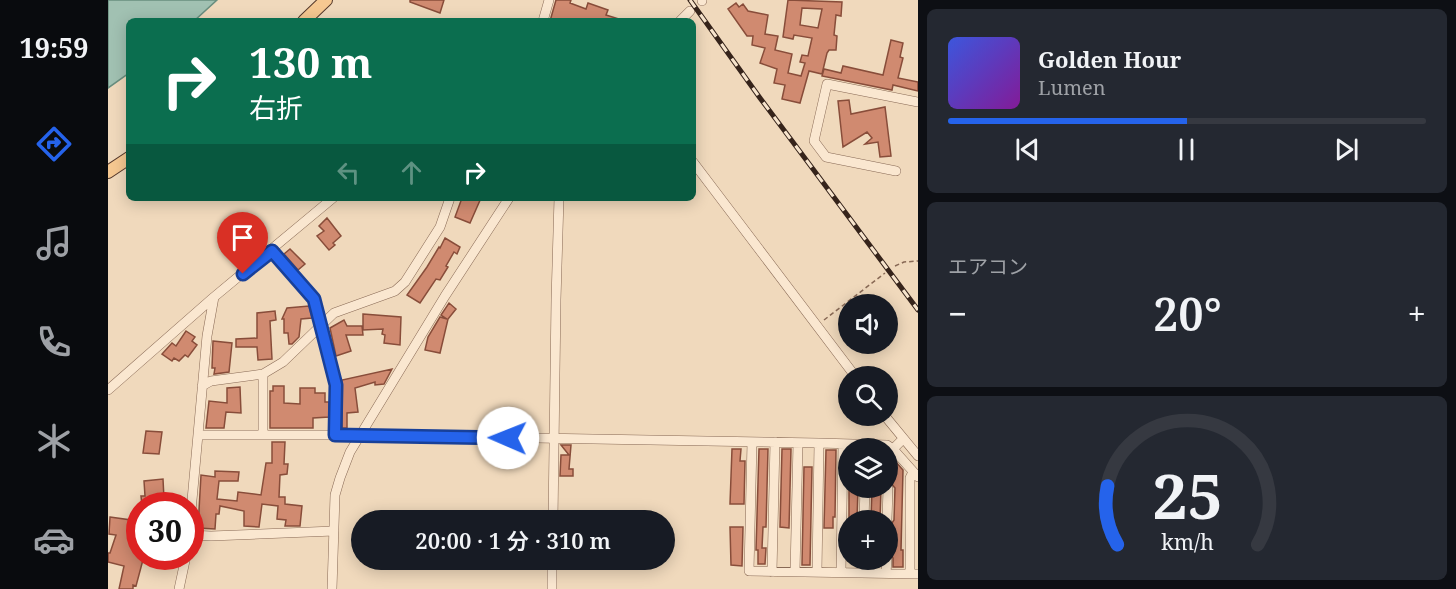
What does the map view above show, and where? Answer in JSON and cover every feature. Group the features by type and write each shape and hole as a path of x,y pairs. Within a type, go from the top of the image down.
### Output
{"main road":[{"path":"307,18 326,0"},
{"path":"108,172 126,160"}],"street":[{"path":"544,18 549,0"},
{"path":"683,18 690,11"},
{"path":"896,171 826,157 814,141 827,84 918,102"},
{"path":"696,166 847,366"},
{"path":"108,390 214,297 330,201"},
{"path":"202,386 211,381 263,374 283,362 334,313 395,291 405,282 440,228 449,201"},
{"path":"332,589 335,495 340,478 360,435 444,296 506,201"},
{"path":"553,510 559,201"},
{"path":"272,251 314,299 336,385 335,435"},
{"path":"193,492 207,336 214,297"},
{"path":"263,374 263,435"},
{"path":"893,426 915,450"},
{"path":"198,435 360,435 838,444"},
{"path":"898,442 903,439"},
{"path":"752,442 749,571 914,574 910,478 915,475 898,457"},
{"path":"772,572 775,442"},
{"path":"795,572 798,442"},
{"path":"817,572 819,443"},
{"path":"841,572 842,498"},
{"path":"204,535 334,531"},
{"path":"178,589 183,570"},
{"path":"552,570 552,589"}],"path":[{"path":"895,266 904,262 918,261"},
{"path":"816,326 885,273"}],"shaded area":[{"path":"108,0 217,0 197,18 126,18 126,75 108,88"}],"building":[{"path":"410,0 444,0 440,13 410,2"},
{"path":"556,0 571,0 570,3 586,9 588,3 608,10 606,15 616,18 551,18"},
{"path":"788,0 842,2 841,16 836,15 834,35 837,36 836,50 829,50 827,53 822,74 809,71 800,103 782,99 785,85 774,83 777,69 760,63 765,48 752,45 753,36 747,36 728,9 736,3 739,7 743,4 748,11 768,15 765,34 778,36 775,50 792,54 788,73 801,76 805,63 800,62 802,55 808,56 812,38 794,35 793,39 783,37","holes":["802,8 822,9 818,28 800,25"]},
{"path":"891,40 903,43 900,57 903,58 898,78 918,82 918,91 893,85 892,90 822,76 824,69 841,73 843,66 883,75"},
{"path":"849,100 851,114 885,107 891,156 880,157 878,142 865,144 872,138 867,132 843,147 838,101"},
{"path":"461,201 480,201 470,223 455,217"},
{"path":"327,218 341,236 329,250 317,236 324,231 319,226"},
{"path":"445,238 460,247 457,254 454,252 440,280 436,279 420,303 407,295"},
{"path":"290,249 305,264 298,270 284,254"},
{"path":"449,303 456,309 448,319 440,353 425,350 428,337 440,317 447,319 441,315"},
{"path":"309,306 312,318 301,319 299,337 289,344 288,333 284,333 284,319 282,319 287,308"},
{"path":"275,311 276,320 270,321 272,359 258,360 257,347 236,347 236,339 257,338 257,313"},
{"path":"363,314 401,317 400,345 384,343 383,329 363,330"},
{"path":"344,320 347,326 362,326 363,335 346,335 351,351 336,356 330,328"},
{"path":"186,331 195,337 192,341 197,345 188,357 185,355 179,361 174,358 172,361 162,354 172,343 176,346"},
{"path":"213,341 232,343 229,372 214,374 215,368 212,368"},
{"path":"392,369 384,384 375,385 375,382 355,388 358,412 347,413 347,428 342,428 342,380"},
{"path":"273,386 284,386 284,403 300,404 300,388 315,388 315,393 325,393 325,402 329,402 329,417 313,418 313,428 270,428 270,391 273,391"},
{"path":"240,387 241,413 226,412 224,428 206,428 209,401 227,403 227,388"},
{"path":"146,431 162,432 159,454 143,453"},
{"path":"272,442 285,442 284,464 288,464 287,474 280,475 279,497 285,497 285,504 302,506 300,526 285,526 286,520 277,519 278,506 262,504 259,527 244,526 244,511 220,506 219,514 216,514 215,529 204,528 204,492 200,492 201,475 215,477 215,471 239,472 238,481 219,481 217,499 237,501 238,492 261,495 266,463 272,463"},
{"path":"561,445 571,445 569,469 573,469 573,476 560,476 561,455 569,455"},
{"path":"732,449 741,449 740,461 745,461 744,504 730,504"},
{"path":"759,449 768,449 766,527 763,527 762,548 766,548 765,564 758,564 758,550 756,550"},
{"path":"782,449 791,449 789,528 780,527"},
{"path":"826,450 836,450 833,528 824,528"},
{"path":"898,464 903,470 901,550 903,550 903,567 898,567 898,510 894,510 895,498 898,498"},
{"path":"804,467 812,467 810,565 802,565"},
{"path":"163,479 164,492 145,492 144,481"},
{"path":"849,498 858,498 857,510 849,510"},
{"path":"872,498 881,498 880,510 871,510"},
{"path":"110,517 126,519 126,570 140,570 133,589 119,589 124,566 108,562 108,553 110,553 116,535 109,534"},
{"path":"730,527 743,527 742,566 731,565"}],"railway":[{"path":"690,0 918,310"}],"route":[{"path":"243,274 272,251 314,299 336,385 335,435 508,438"}]}
